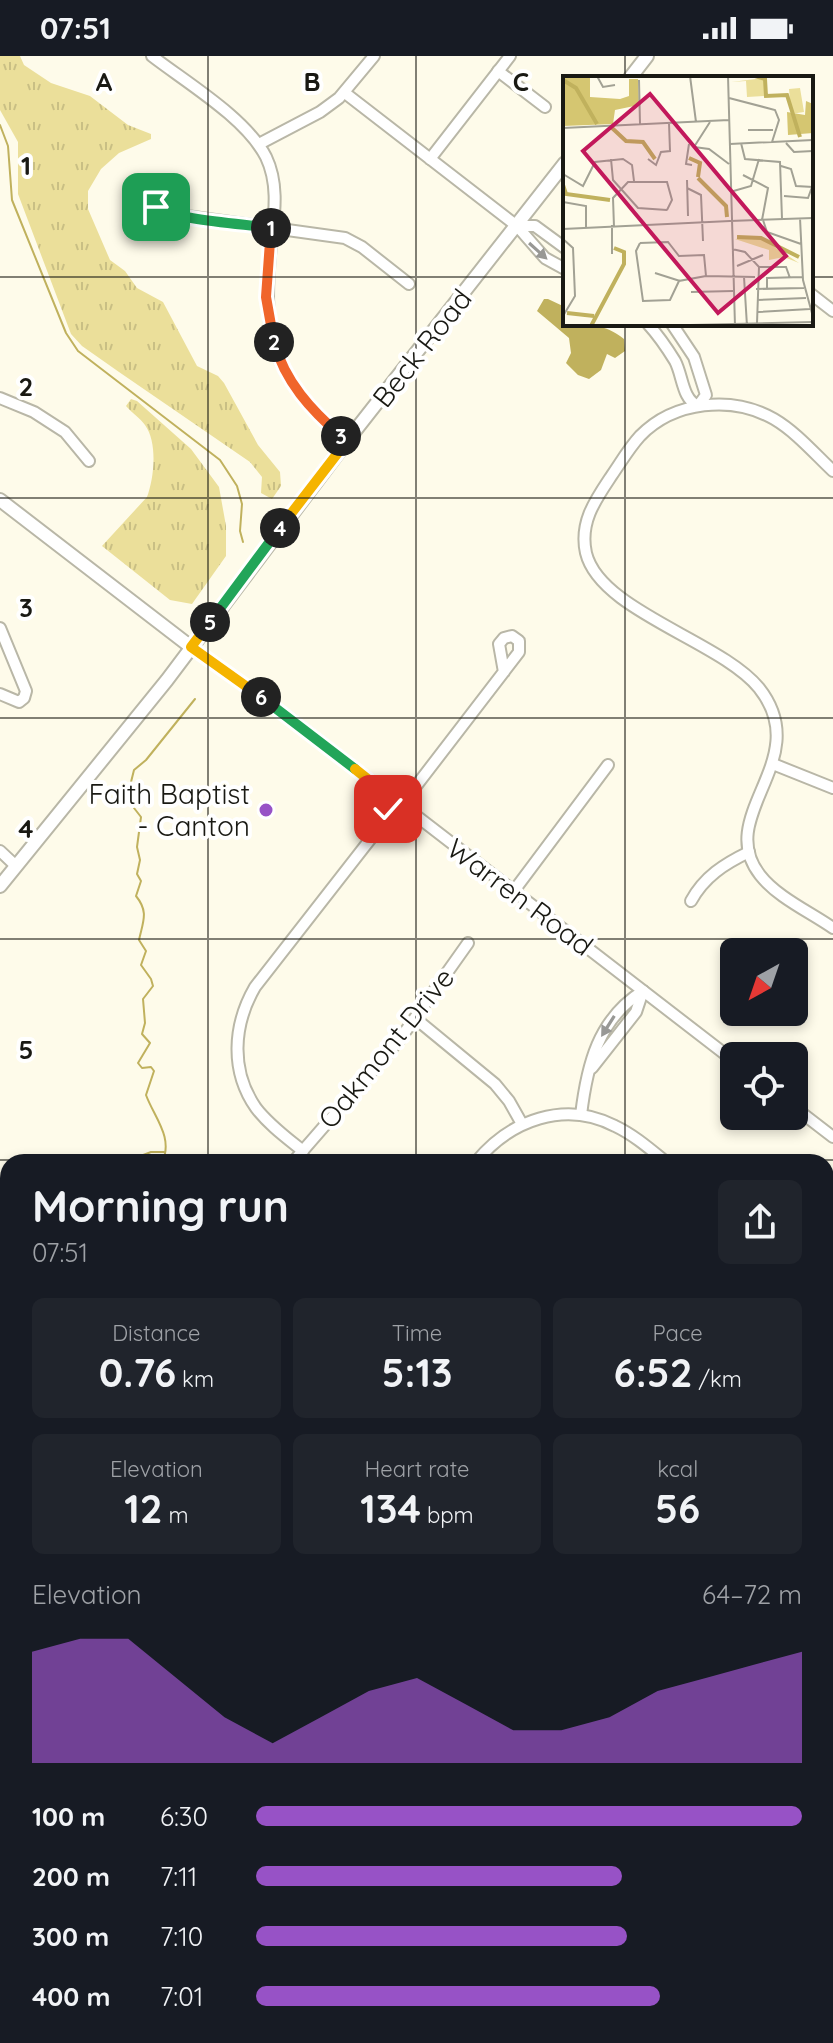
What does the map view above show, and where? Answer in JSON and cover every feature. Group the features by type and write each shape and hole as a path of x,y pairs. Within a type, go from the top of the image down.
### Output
{"main road":[{"path":"632,76 647,56"},
{"name":"Beck Road","path":"2,879 16,866 191,647 347,441 563,166"},
{"name":"Warren Road","path":"0,500 191,647"}],"street":[{"path":"152,56 243,126 259,144 274,182 266,297 276,351 287,375 305,401 347,441"},
{"path":"259,144 320,112 345,93 374,56"},
{"path":"430,159 510,56"},
{"path":"498,71 545,107"},
{"path":"345,93 517,226 545,258 563,266"},
{"path":"156,207 162,212 179,215 345,238 362,247 409,284"},
{"path":"517,226 535,226 563,247"},
{"path":"813,296 833,311"},
{"path":"650,326 676,364 688,398 698,406"},
{"path":"673,326 694,357 706,395 714,404"},
{"path":"676,364 694,357"},
{"path":"698,406 706,395"},
{"path":"0,398 54,424 65,432 89,461"},
{"path":"683,410 688,398"},
{"path":"833,471 774,419 742,407 698,406 655,424 630,449 590,510 585,530 586,552 595,573 612,592 740,671 757,686 769,704 777,743 773,764 749,821 749,852 757,871 770,885 833,928"},
{"path":"0,628 26,691 19,702 0,694"},
{"name":"Warren Road","path":"191,647 292,720 720,1050"},
{"path":"303,1151 267,1120 246,1089 238,1056 241,1019 255,987 372,837 382,831 504,672"},
{"path":"773,764 833,788"},
{"path":"513,892 608,765"},
{"path":"0,851 16,866"},
{"path":"691,901 700,883 749,852"},
{"name":"Oakmont Drive","path":"300,1154 416,1019 468,943"},
{"path":"581,1115 587,1073 596,1045 623,1003 643,991"},
{"path":"416,1019 495,1084 522,1124"},
{"path":"483,1154 493,1143 522,1124 550,1115 581,1115 613,1125 655,1154"},
{"path":"808,1118 833,1137"}],"green space":[{"path":"0,56 20,56 24,65 51,83 90,96 128,125 151,134 151,139 119,153 101,169 88,191 88,209 110,260 125,271 137,288 163,302 197,366 218,376 224,383 258,445 280,472 281,486 272,499 261,493 262,477 250,462 82,346 71,334 18,194 18,142 0,110"},
{"path":"131,399 191,449 219,487 226,526 226,556 192,604 170,600 102,546 147,497 151,480 154,461 152,441 145,425 126,406"}],"shaded area":[{"path":"544,299 548,299 563,306 563,326 596,326 610,330 624,339 625,351 615,358 607,354 601,370 589,379 578,375 566,363 571,353 569,338 537,311"}],"waterway":[{"path":"0,125 8,146 12,200 66,333 78,351 220,460 237,486 242,504 240,531 243,542"},
{"path":"165,1154 162,1128 146,1095 154,1071 151,1067 142,1068 138,1063 150,1043 142,1034 145,1023 143,999 153,986 141,965 146,951 139,940 144,912 136,896 141,881 137,874 141,817 134,808 131,782 134,770 146,760 195,699"},
{"path":"146,1154 164,1152"}],"place":[{"name":"Faith Baptist - Canton","path":"266,810"}],"route":[{"path":"156,207 162,212 273,228 266,297 276,351 287,375 305,401 347,441 191,647 292,720 400,805 388,809"}]}
